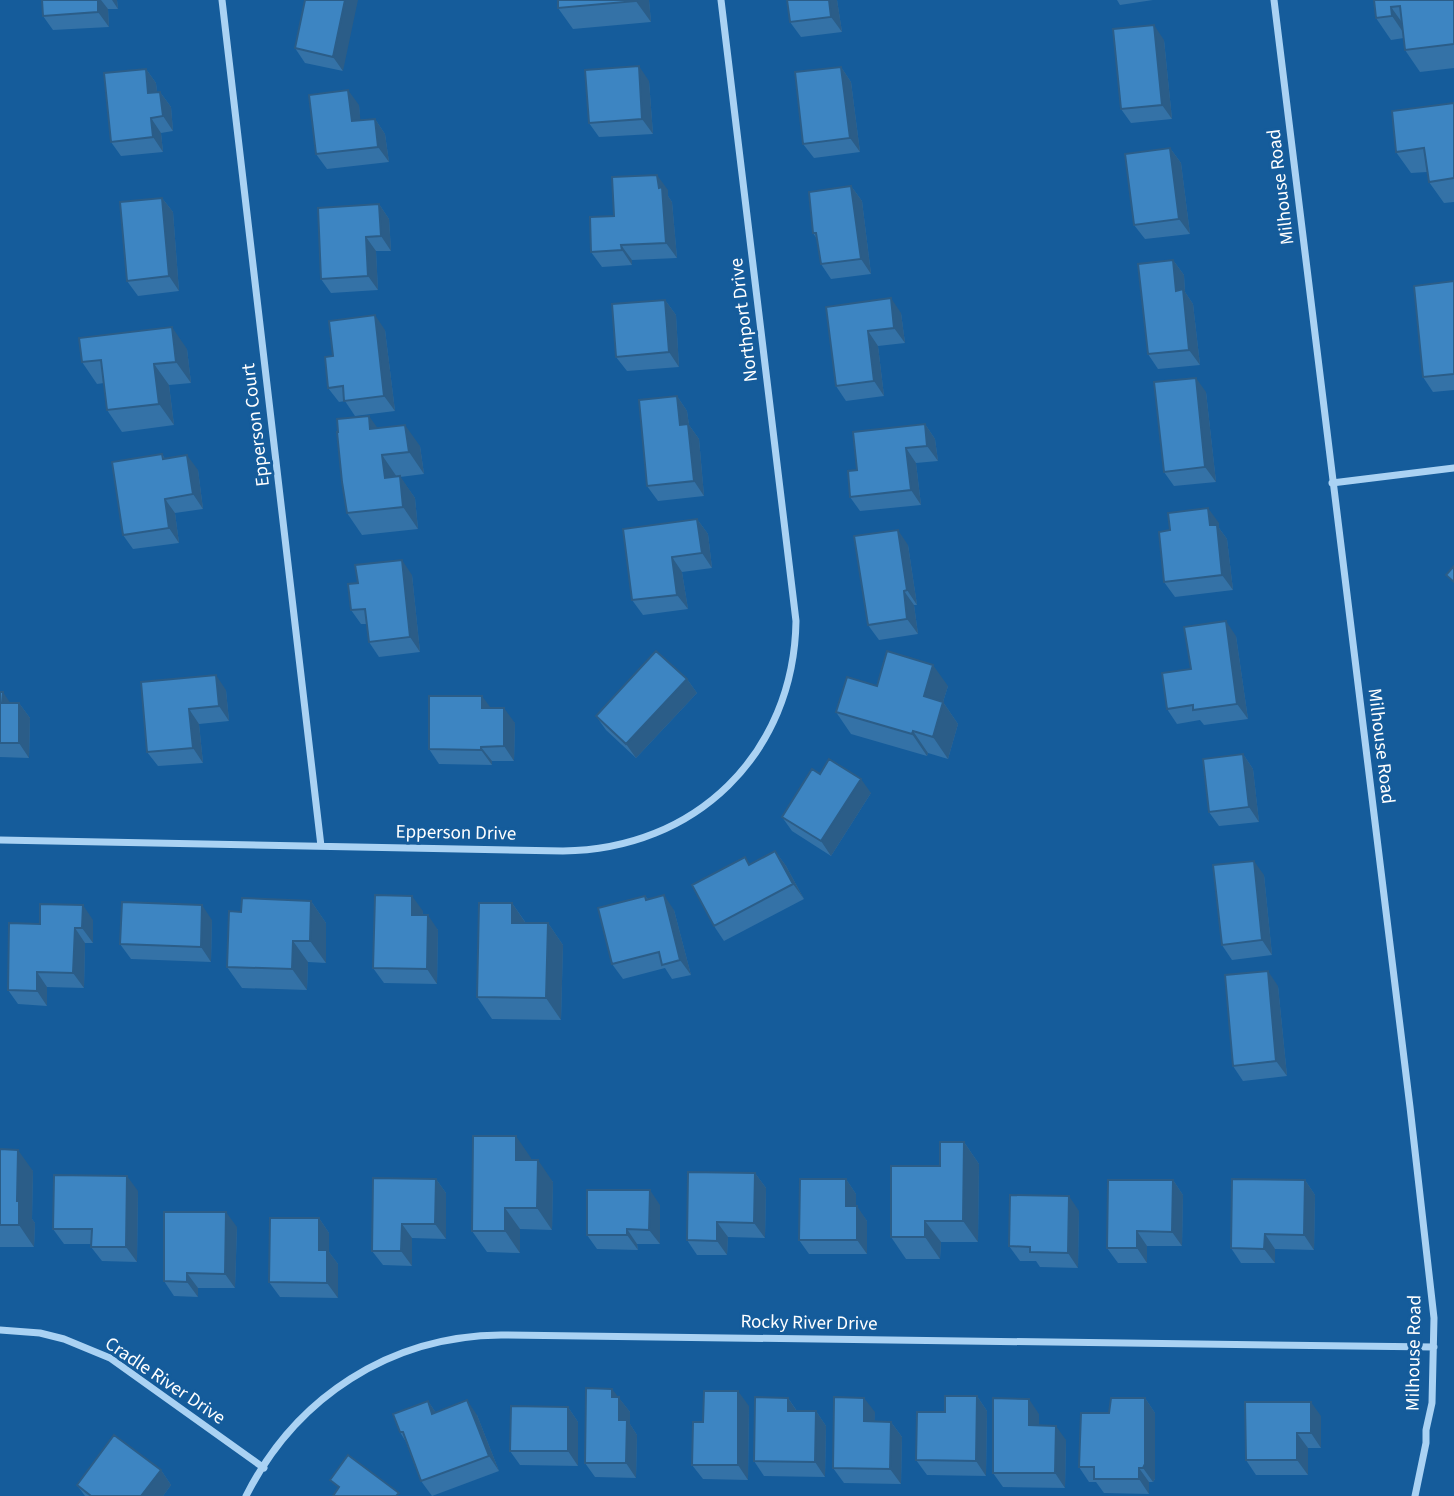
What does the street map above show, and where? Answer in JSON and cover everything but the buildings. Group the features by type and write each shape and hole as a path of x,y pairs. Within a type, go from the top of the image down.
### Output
{"street":[{"name":"Epperson Court","path":"222,0 321,846"},
{"name":"Northport Drive","path":"721,0 794,597 796,637"},
{"name":"Milhouse Road","path":"1274,0 1434,1318 1432,1403 1415,1496"},
{"path":"1332,483 1454,468"},
{"name":"Epperson Drive","path":"0,840 580,851 610,848 655,834 682,821 720,794 750,760 774,720 789,677 796,637"},
{"name":"Cradle River Drive","path":"0,1330 40,1333 64,1339 110,1359 145,1381 264,1468"},
{"name":"Rocky River Drive","path":"246,1496 294,1425 320,1401 357,1375 379,1362 412,1349 446,1340 484,1335 1434,1347"}]}
